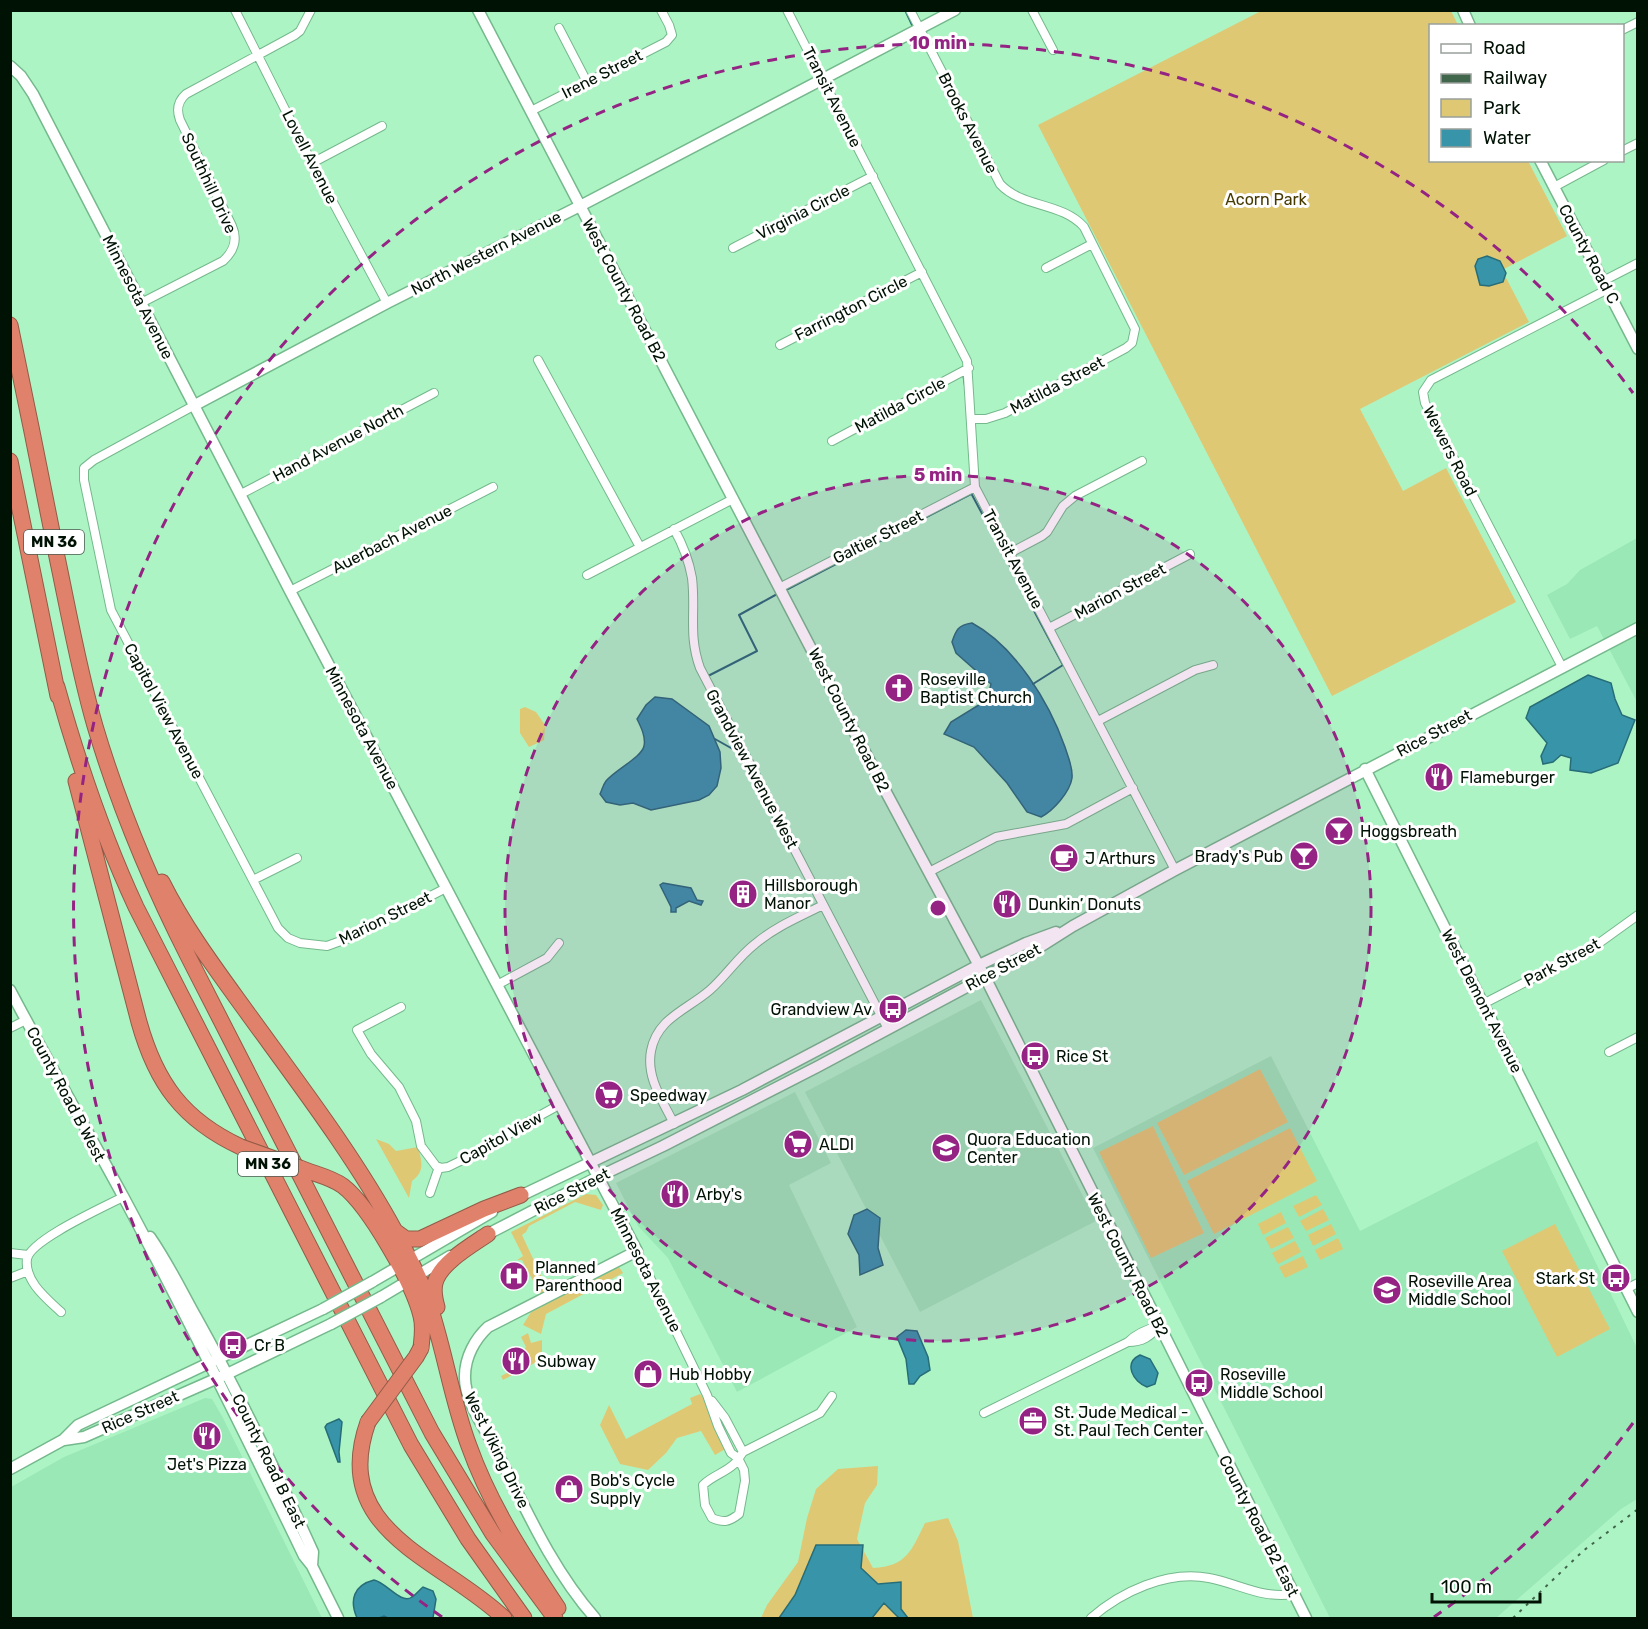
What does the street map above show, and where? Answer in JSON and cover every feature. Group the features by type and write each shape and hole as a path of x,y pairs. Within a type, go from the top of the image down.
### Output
{"highway":[{"name":"MN 36","path":"10,325 84,685 125,816 163,908 432,1433 493,1534 555,1618"},
{"name":"MN 36","path":"10,461 57,687 90,795 114,858 136,907 411,1444 468,1539 525,1618"},
{"path":"57,687 68,750 136,1011 151,1059 166,1086 187,1113 213,1132 241,1147 334,1181 344,1187 364,1209 405,1263 428,1298 462,1425 486,1487 520,1550 565,1618"},
{"path":"105,757 140,836 182,919 335,1135 394,1230 405,1263"},
{"path":"394,1230 406,1239 420,1239 484,1209 521,1196"},
{"path":"444,1354 434,1285 441,1271 457,1256 488,1234"},
{"path":"413,1278 423,1328 421,1348 368,1422 359,1453 362,1486 376,1516 387,1529 409,1548 504,1618"}],"street":[{"name":"Lovell Avenue","path":"235,10 312,163 387,303"},
{"path":"259,56 296,35 310,10"},
{"name":"West County Road B2","path":"478,10 979,965 1213,1434"},
{"name":"Irene Street","path":"531,111 666,42 672,35 662,10"},
{"name":"Transit Avenue","path":"787,10 969,368 975,487 1175,870"},
{"name":"Brooks Avenue","path":"910,10 1000,184 1012,194 1068,214 1077,220 1092,243 1133,323 1134,336"},
{"name":"North Western Avenue","path":"84,468 94,460 195,405 387,303 580,206 955,10"},
{"path":"1032,10 1053,50"},
{"path":"1462,10 1469,24"},
{"path":"1624,29 1638,22"},
{"path":"559,28 587,82"},
{"name":"Southhill Drive","path":"141,303 223,261 232,251 235,232 180,120 178,108 179,102 186,94 259,56"},
{"name":"Minnesota Avenue","path":"10,66 21,76 33,94 290,591 637,1251 707,1395 731,1453 740,1455"},
{"path":"312,163 382,126"},
{"path":"1624,150 1638,143"},
{"name":"County Road C","path":"1541,162 1638,349"},
{"path":"1554,187 1601,162"},
{"name":"Virginia Circle","path":"733,248 873,176"},
{"path":"1046,268 1092,243"},
{"path":"1606,285 1638,263"},
{"name":"Farrington Circle","path":"780,345 922,272"},
{"name":"Wewers Road","path":"1562,667 1425,403 1423,392 1431,380 1606,285"},
{"name":"Matilda Street","path":"972,419 986,419 1005,413 1126,348 1132,343 1134,336"},
{"path":"538,360 640,547"},
{"name":"Matilda Circle","path":"832,441 969,368"},
{"name":"Hand Avenue North","path":"241,494 434,393"},
{"path":"1010,553 1042,536 1063,506 1075,496 1142,461"},
{"name":"Capitol View Avenue","path":"84,468 86,491 111,610 278,927 288,938"},
{"name":"Auerbach Avenue","path":"290,591 493,487"},
{"name":"Galtier Street","path":"781,587 975,487"},
{"path":"587,575 733,499"},
{"name":"Grandview Avenue West","path":"674,529 685,550 691,572 692,634 700,668 888,1029"},
{"name":"Marion Street","path":"1049,628 1190,554"},
{"name":"Rice Street","path":"63,1440 84,1437 216,1379 331,1324 488,1234 598,1177 673,1142 888,1029 1032,952 1073,926 1175,870 1638,628"},
{"path":"1098,721 1195,670 1213,665"},
{"name":"West Demont Avenue","path":"1365,770 1638,1312"},
{"path":"929,872 996,837 1066,825 1133,788"},
{"path":"253,880 297,858"},
{"name":"Marion Street","path":"288,938 300,943 327,945 349,938 446,888"},
{"path":"674,1124 656,1089 650,1069 651,1048 659,1030 673,1014 712,988 754,944 776,929 822,905"},
{"name":"Park Street","path":"1483,1004 1595,946 1638,915"},
{"name":"Rice Street","path":"10,1469 63,1440 78,1425 323,1308 521,1196 674,1124 979,965 1026,943 1073,926"},
{"path":"497,985 547,958 559,943"},
{"name":"County Road B West","path":"10,990 123,1197 163,1256 214,1360 216,1379"},
{"name":"Capitol View","path":"401,1007 357,1030 371,1054 399,1087 416,1121 421,1146 434,1164 439,1167 448,1167 493,1145 519,1127 559,1106"},
{"path":"10,1028 26,1020"},
{"path":"1609,1052 1638,1037"},
{"path":"430,1193 439,1167"},
{"path":"61,1312 40,1292 28,1271 28,1255 42,1240 123,1197"},
{"name":"West Viking Drive","path":"595,1618 568,1584 542,1541 472,1402 465,1376 471,1350 489,1328 637,1251"},
{"path":"10,1253 28,1255"},
{"path":"10,1278 28,1271"},
{"path":"1626,1289 1638,1283"},
{"path":"984,1413 1128,1342 1148,1328 1159,1326"},
{"name":"County Road B East","path":"214,1360 226,1374 275,1470 314,1552 312,1566"},
{"name":"County Road B East","path":"216,1379 256,1456 303,1556 312,1566 338,1618"},
{"path":"740,1455 745,1481 739,1514 730,1521 720,1522 712,1518 705,1505 703,1485 712,1477 734,1465 740,1455 820,1413 832,1396"},
{"name":"County Road B2 East","path":"1213,1434 1306,1618"},
{"path":"1091,1618 1121,1596 1154,1583 1181,1578 1209,1578 1279,1597 1294,1594"}],"shaded area":[{"path":"1637,538 1637,702 1597,626 1570,639 1547,595 1567,584 1580,570"},
{"name":"Quora Education Center","path":"981,1000 1096,1221 920,1312 805,1092"},
{"name":"Roseville Area Middle School","path":"1271,1056 1360,1231 1537,1141 1637,1348 1637,1499 1621,1509 1496,1618 1330,1618 1093,1148"},
{"path":"795,1092 831,1163 789,1185 857,1327 737,1392 668,1258 638,1226 616,1183"},
{"path":"205,1398 212,1399 223,1418 322,1618 11,1618 11,1487 64,1457"}],"green space":[{"name":"Acorn Park","path":"1261,11 1451,11 1458,24 1429,24 1429,162 1529,162 1567,236 1502,270 1529,322 1360,409 1403,491 1446,468 1516,602 1332,696 1038,125"},
{"path":"525,707 536,712 545,725 544,740 529,747 520,733 520,709"},
{"path":"1260,1069 1288,1122 1184,1175 1157,1123"},
{"path":"1153,1126 1204,1233 1151,1258 1099,1152"},
{"path":"1290,1128 1317,1181 1214,1234 1187,1181"},
{"path":"376,1139 389,1144 396,1151 418,1147 421,1170 412,1181 409,1198"},
{"path":"586,1194 596,1195 603,1205 601,1210 575,1202 529,1226 522,1235 544,1282 549,1278 553,1284 551,1288 540,1294 522,1260 517,1260 523,1256 511,1232"},
{"path":"1316,1195 1322,1205 1299,1217 1293,1206"},
{"path":"1323,1209 1329,1220 1306,1231 1300,1221"},
{"path":"1281,1212 1286,1223 1263,1235 1258,1224"},
{"path":"1331,1224 1336,1234 1313,1246 1308,1235"},
{"path":"1555,1224 1610,1329 1557,1357 1502,1251"},
{"path":"1288,1227 1294,1238 1271,1249 1265,1238"},
{"path":"1338,1238 1343,1249 1320,1260 1315,1250"},
{"path":"1295,1241 1301,1252 1278,1264 1272,1253"},
{"path":"1303,1256 1308,1267 1285,1278 1279,1267"},
{"path":"619,1267 623,1273 546,1314 541,1334 523,1325 531,1312"},
{"path":"528,1333 531,1343 542,1340 542,1359 503,1380 501,1376 527,1363 522,1353 526,1347 521,1337"},
{"path":"700,1394 707,1402 727,1448 715,1455 701,1431 677,1438 666,1453 648,1470 620,1464 600,1425 609,1405 626,1439 692,1404 690,1398"},
{"path":"878,1466 877,1485 865,1503 857,1539 873,1568 884,1567 901,1560 911,1549 925,1523 948,1518 958,1541 973,1618 761,1618 767,1605 798,1562 816,1489 838,1469"}],"water":[{"path":"1487,256 1500,261 1506,273 1503,282 1489,286 1480,285 1475,266 1478,259"},
{"path":"972,623 1002,646 1029,677 1050,712 1065,747 1072,770 1071,783 1060,800 1041,817 1027,812 1007,783 974,747 944,734 951,722 987,700 991,684 956,653 952,642 958,629"},
{"path":"1588,675 1611,683 1622,715 1635,720 1618,763 1591,773 1570,770 1571,758 1561,755 1553,762 1543,764 1541,756 1547,743 1526,718 1530,707"},
{"path":"655,697 672,699 709,726 720,752 721,768 717,786 709,795 699,800 651,810 633,803 620,805 606,802 600,794 606,781 633,759 644,746 642,729 637,719 646,705"},
{"path":"663,883 691,888 697,900 703,901 701,905 689,901 676,908 676,912 671,912 671,907 660,885"},
{"path":"867,1209 880,1218 878,1248 883,1265 860,1275 859,1255 848,1234 854,1215"},
{"path":"906,1330 917,1331 928,1357 930,1370 920,1376 914,1384 909,1384 906,1359 897,1337"},
{"path":"1140,1355 1150,1359 1158,1373 1155,1384 1147,1387 1134,1377 1132,1372 1132,1363"},
{"path":"339,1419 342,1422 340,1462 338,1462 325,1427"},
{"path":"816,1545 863,1545 861,1568 878,1584 901,1582 901,1609 908,1618 899,1618 884,1603 872,1618 779,1618 795,1595"},
{"path":"374,1580 398,1596 408,1599 423,1587 433,1591 436,1599 433,1618 388,1618 384,1616 357,1618 353,1605 355,1594 367,1582"}],"waterway":[{"path":"905,10 913,27"},
{"path":"963,373 965,386"},
{"path":"971,493 1063,665 1033,684"},
{"path":"784,591 971,494"},
{"path":"708,676 757,651 739,615 779,593"},
{"path":"709,694 780,831"},
{"path":"715,739 738,752"}],"railway":[{"path":"1513,1618 1583,1551 1638,1509"}],"place":[{"name":"Roseville Baptist Church","path":"899,688"},
{"name":"Flameburger","path":"1439,777"},
{"name":"Hoggsbreath","path":"1339,831"},
{"name":"Brady's Pub","path":"1304,856"},
{"name":"J Arthurs","path":"1064,858"},
{"name":"Hillsborough Manor","path":"743,894"},
{"name":"Dunkin’ Donuts","path":"1007,904"},
{"name":"Grandview Av","path":"893,1009"},
{"name":"Rice St","path":"1035,1056"},
{"name":"Speedway","path":"609,1095"},
{"name":"ALDI","path":"798,1144"},
{"name":"Quora Education Center","path":"946,1148"},
{"name":"Arby's","path":"675,1194"},
{"name":"Planned Parenthood","path":"514,1276"},
{"name":"Stark St","path":"1616,1278"},
{"name":"Roseville Area Middle School","path":"1387,1290"},
{"name":"Cr B","path":"233,1345"},
{"name":"Subway","path":"516,1361"},
{"name":"Hub Hobby","path":"648,1374"},
{"name":"Roseville Middle School","path":"1199,1383"},
{"name":"St. Jude Medical - St. Paul Tech Center","path":"1033,1421"},
{"name":"Jet's Pizza","path":"207,1436"},
{"name":"Bob's Cycle Supply","path":"569,1489"}]}
